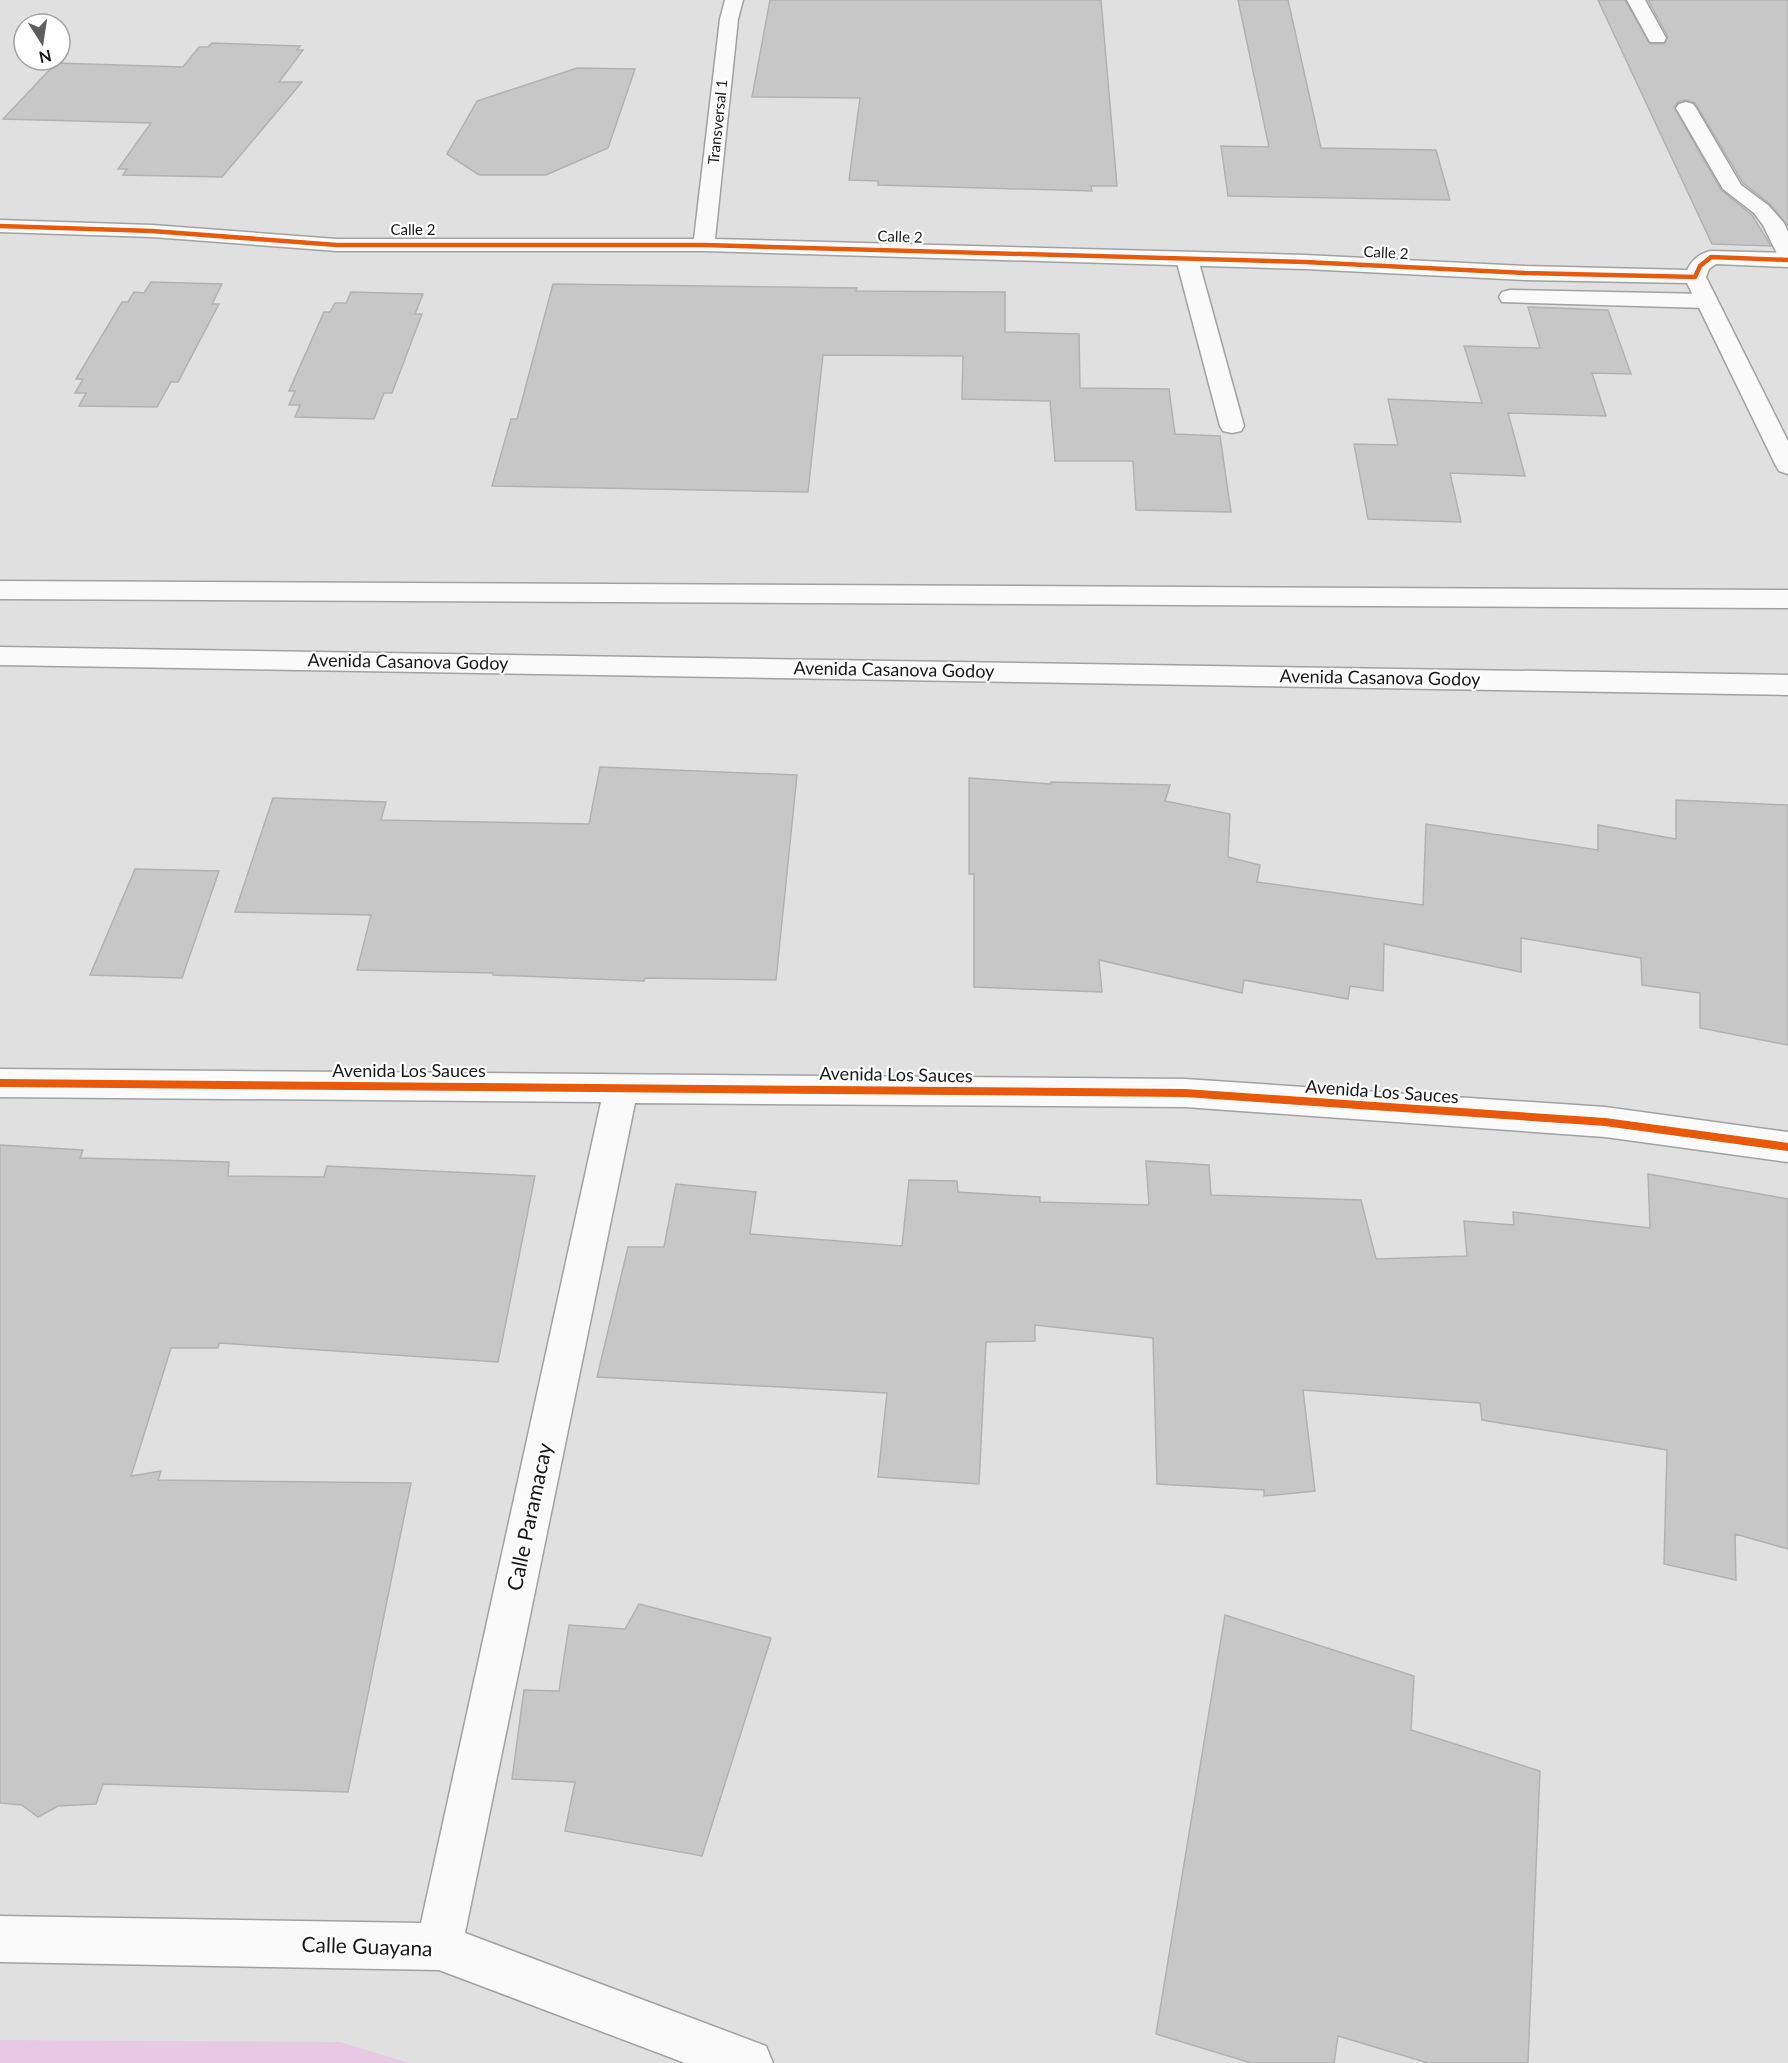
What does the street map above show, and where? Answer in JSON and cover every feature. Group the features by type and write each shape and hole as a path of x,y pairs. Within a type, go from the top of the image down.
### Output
{"street":[{"name":"Transversal 1","path":"704,244 728,30 734,0"},
{"path":"1636,0 1657,38"},
{"path":"1686,108 1733,189 1761,209 1773,224 1788,255"},
{"name":"Calle 2","path":"0,226 152,231 337,244 704,244 1695,277"},
{"path":"1788,260 1711,257 1700,266 1695,277 1788,466"},
{"path":"1187,259 1232,426"},
{"path":"1510,297 1706,301"},
{"path":"0,590 1788,599"},
{"name":"Avenida Casanova Godoy","path":"0,656 1788,685"},
{"name":"Avenida Los Sauces","path":"0,1083 1185,1094 1605,1122 1788,1147"},
{"name":"Calle Paramacay","path":"439,1947 621,1087"},
{"name":"Calle Guayana","path":"0,1939 439,1947 742,2062"}],"shaded area":[{"path":"0,2040 340,2042 409,2063 0,2063"}],"building":[{"path":"770,0 1101,0 1117,186 1091,186 1092,191 878,185 878,181 849,180 860,98 752,97"},
{"path":"1238,0 1288,0 1321,148 1436,150 1450,200 1228,196 1221,146 1269,147"},
{"path":"1598,0 1625,0 1650,44 1664,44 1668,37 1648,0 1788,0 1788,226 1770,204 1743,183 1695,103 1685,100 1678,102 1674,107 1721,190 1752,215 1771,246 1712,244"},
{"path":"212,43 300,46 297,50 303,50 279,82 302,82 222,177 123,175 127,169 118,169 151,123 3,119 47,72 72,72 72,64 183,67 199,47 208,47"},
{"path":"577,68 635,69 608,148 546,175 479,175 447,154 477,101"},
{"path":"151,282 222,284 212,304 219,304 178,382 171,382 157,407 79,406 86,393 75,393 83,379 76,379 122,302 128,302 134,292 144,293"},
{"path":"553,284 1005,292 1005,332 1079,334 1080,388 1169,389 1175,434 1220,436 1231,512 1136,510 1133,461 1055,461 1050,401 962,399 963,356 823,355 808,492 492,486 511,419 517,419"},
{"path":"351,292 423,294 415,314 422,314 392,393 384,393 374,419 295,417 300,405 289,405 295,391 289,391 324,312 330,312 335,303 346,303"},
{"path":"1528,307 1608,310 1631,374 1592,373 1606,416 1508,413 1525,476 1450,473 1461,522 1368,519 1354,444 1398,445 1388,399 1482,403 1464,346 1540,348"},
{"path":"600,767 797,775 776,980 645,978 644,981 493,975 493,973 357,970 371,915 235,912 273,798 386,802 381,820 589,824"},
{"path":"969,778 1051,784 1051,782 1170,785 1165,801 1230,814 1228,857 1260,865 1257,882 1423,905 1426,824 1598,850 1598,825 1676,839 1676,800 1788,805 1788,1045 1700,1028 1700,993 1642,985 1641,958 1521,938 1521,972 1384,944 1383,991 1350,986 1348,999 1244,980 1242,993 1099,960 1102,992 974,987 974,874 969,874"},
{"path":"135,869 219,871 182,978 90,975"},
{"path":"0,1145 83,1150 80,1158 229,1162 228,1176 324,1177 327,1166 535,1176 498,1362 219,1343 218,1348 171,1348 131,1476 161,1471 158,1480 411,1483 348,1792 103,1784 96,1804 58,1806 38,1817 22,1805 0,1803"},
{"path":"1146,1161 1209,1165 1211,1195 1361,1200 1376,1259 1467,1256 1464,1221 1514,1225 1513,1212 1650,1228 1648,1174 1788,1199 1788,1549 1735,1534 1736,1580 1664,1564 1667,1450 1482,1420 1480,1403 1303,1390 1315,1491 1264,1496 1264,1490 1157,1484 1153,1338 1035,1325 1035,1341 986,1342 979,1484 878,1477 887,1393 597,1377 628,1247 664,1247 676,1184 756,1192 750,1234 902,1246 909,1180 957,1181 958,1192 1040,1197 1040,1202 1149,1205"},
{"path":"639,1604 771,1638 702,1856 565,1831 575,1782 512,1779 524,1690 559,1691 569,1625 625,1629"},
{"path":"1225,1615 1414,1676 1411,1730 1540,1771 1528,2063 1428,2063 1338,2036 1334,2063 1251,2063 1156,2034"}],"cycle path":[{"path":"0,226 152,231 337,245 704,245 1305,262 1525,273 1695,277 1700,266 1711,257 1788,260"},
{"path":"0,1083 1185,1093 1605,1122 1788,1147"}]}
